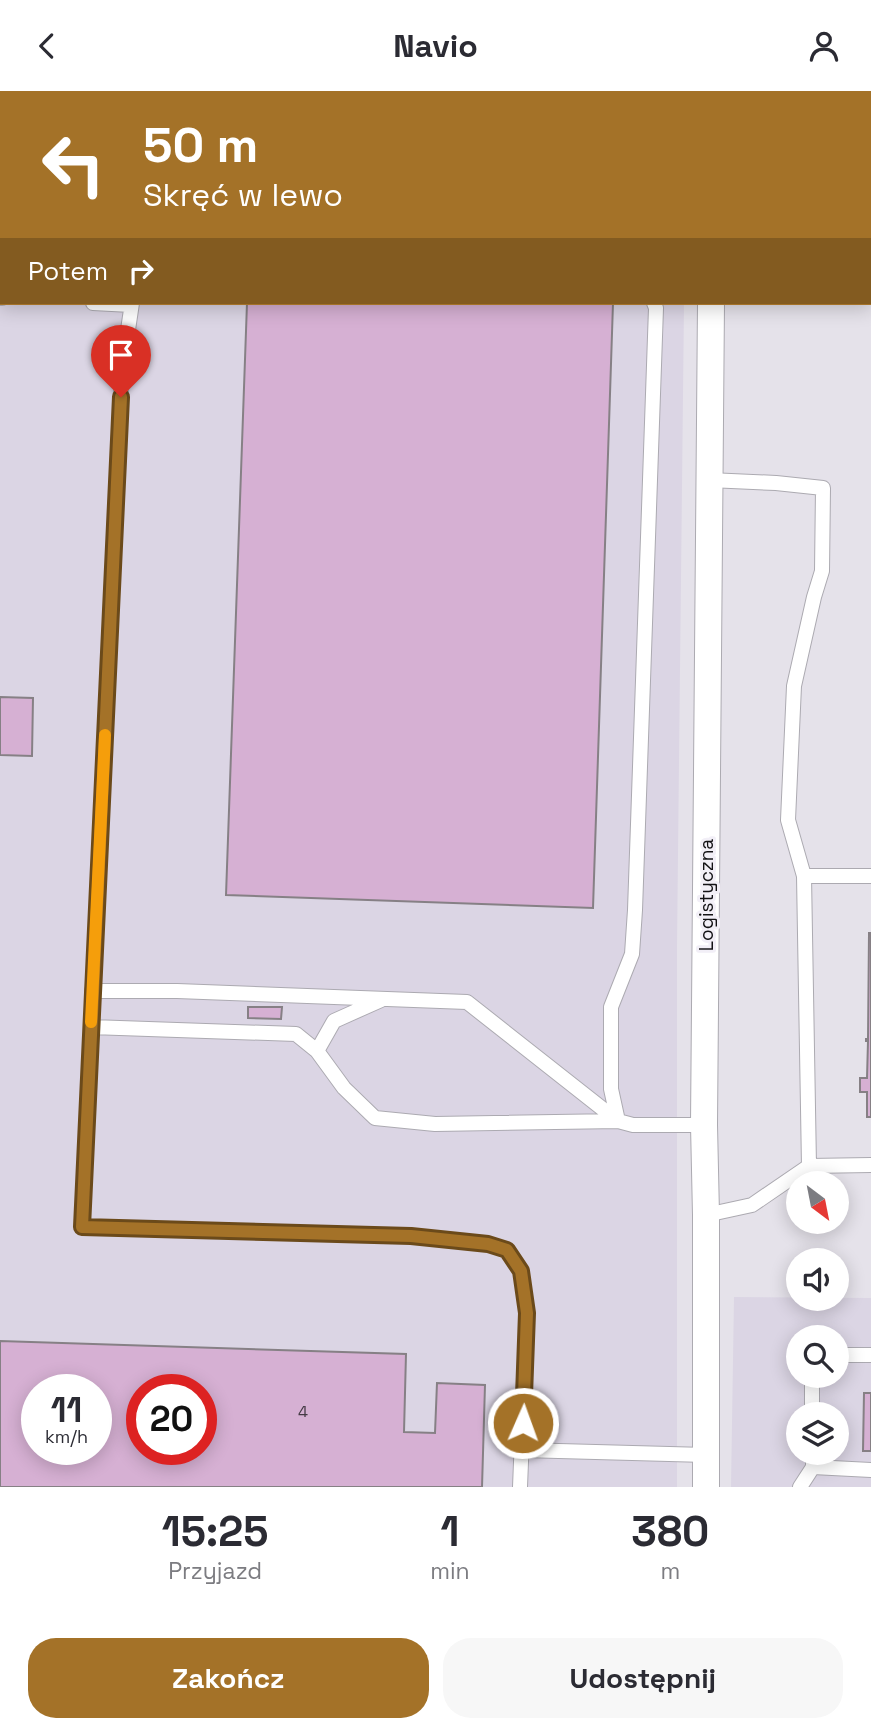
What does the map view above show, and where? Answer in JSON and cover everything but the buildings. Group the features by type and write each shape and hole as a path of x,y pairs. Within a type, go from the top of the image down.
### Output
{"street":[{"name":"Logistyczna","path":"706,1487 704,1125 711,305"}],"lane":[{"path":"132,305 122,370 82,1227 411,1236 488,1244 507,1250 521,1271 527,1313 520,1487"},
{"path":"618,1121 611,1089 611,1007 632,954 635,910 655,305"},
{"path":"709,480 776,482 823,488 822,571 794,686 788,820 804,876 809,1166"},
{"path":"804,876 871,876"},
{"path":"92,991 177,991 467,1002 618,1121"},
{"path":"317,1051 334,1021 386,998"},
{"path":"91,1027 296,1034 317,1051 344,1088 375,1118 435,1124 618,1121 633,1125 704,1125"},
{"path":"706,1215 752,1205 809,1166 871,1165"},
{"path":"849,1355 871,1356"},
{"path":"522,1450 706,1455"},
{"path":"800,1487 811,1465"},
{"path":"839,1465 871,1471"}],"shaded area":[{"path":"0,305 684,305 677,946 677,1487 0,1487"},
{"path":"734,1297 786,1297 786,1311 849,1311 849,1298 871,1298 871,1487 731,1487"}],"slow traffic":[{"path":"91,1022 105,735"}],"route":[{"path":"121,397 82,1227 411,1236 488,1244 507,1250 521,1271 527,1313 523,1423"}]}
